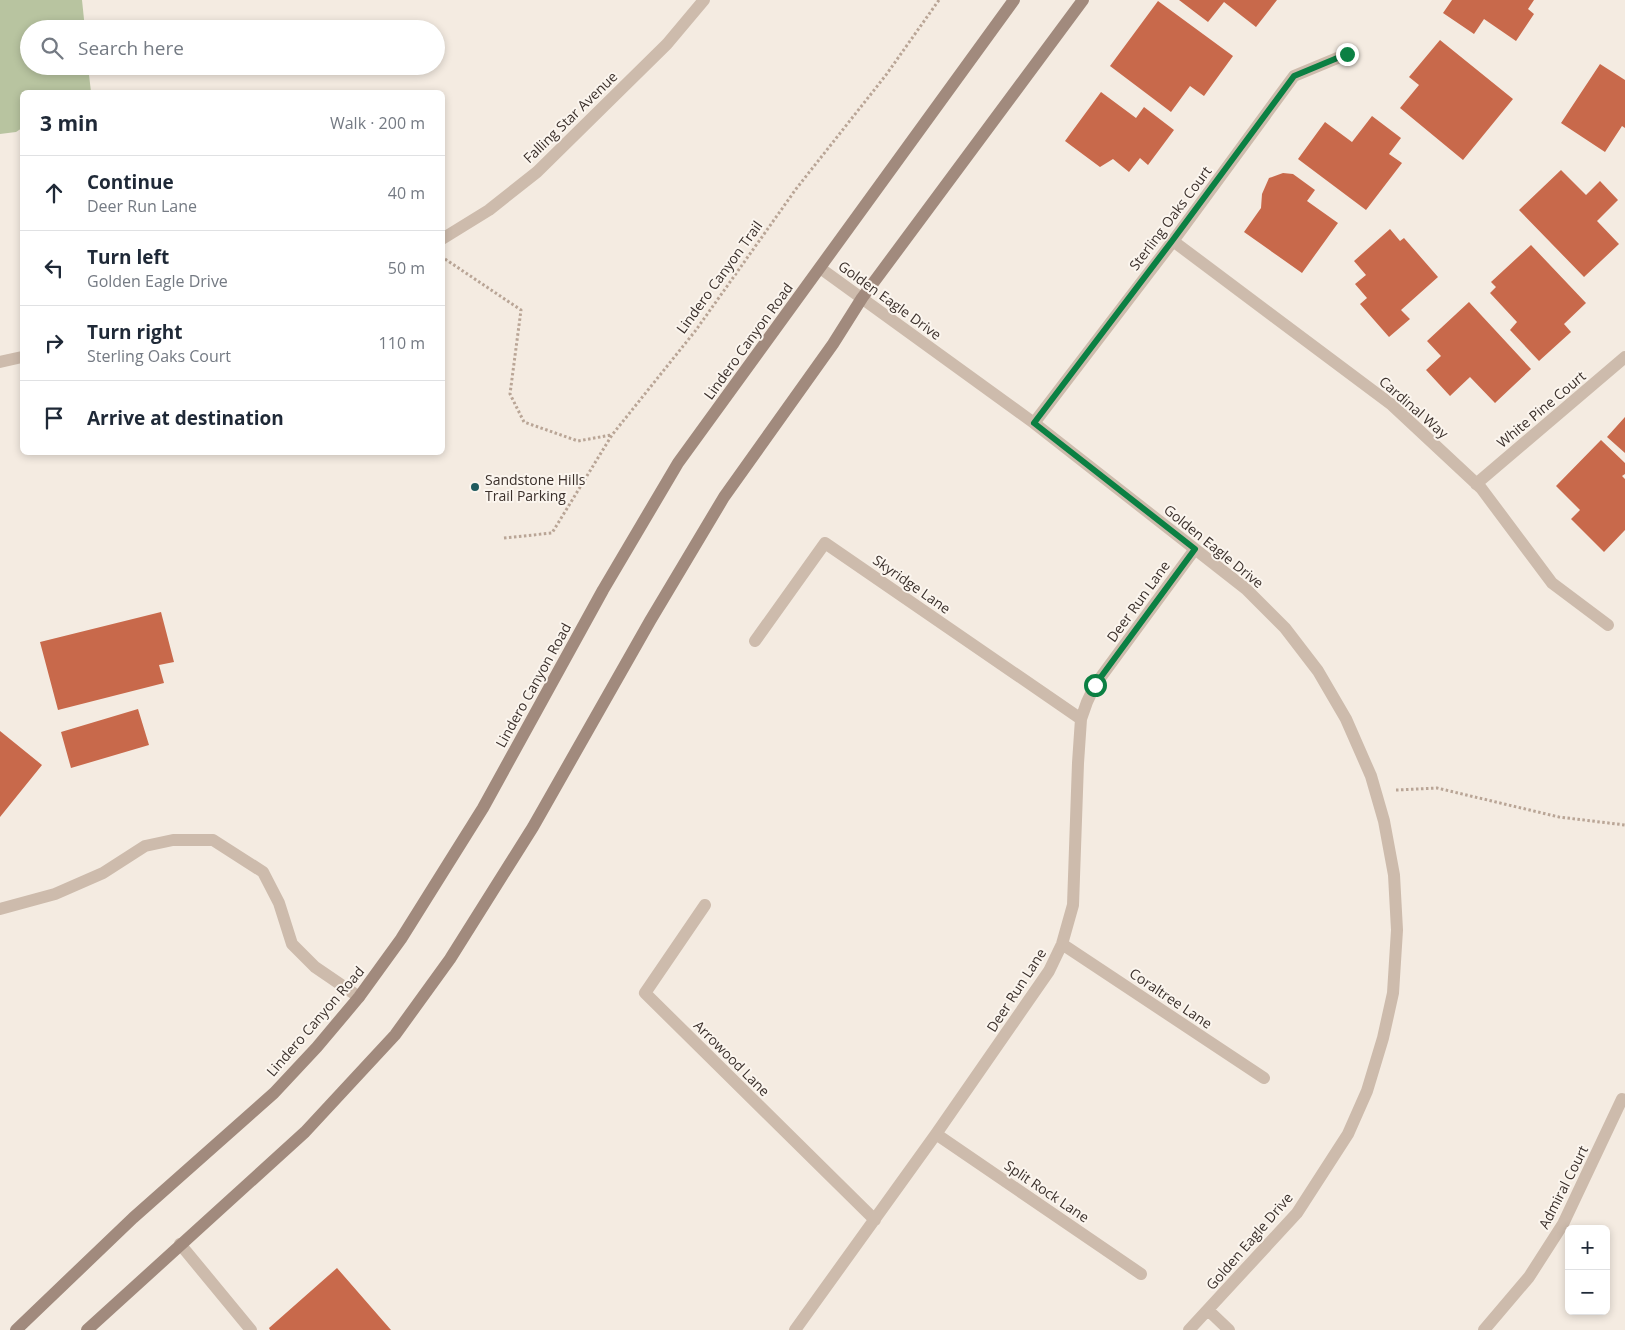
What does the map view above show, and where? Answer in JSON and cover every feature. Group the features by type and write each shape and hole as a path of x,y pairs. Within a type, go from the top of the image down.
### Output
{"street":[{"name":"Falling Star Avenue","path":"445,237 489,210 537,172 668,44 704,0"},
{"name":"Lindero Canyon Road","path":"16,1330 133,1218 274,1093 360,997 401,940 483,808 603,590 678,463 1014,0"},
{"path":"87,1330 305,1132 395,1035 450,959 533,827 650,621 724,497 833,344 862,298 1083,0"},
{"name":"Sterling Oaks Court","path":"1034,423 1294,76 1347,54"},
{"name":"Cardinal Way","path":"1172,241 1392,404 1481,488 1552,583 1608,625"},
{"name":"Golden Eagle Drive","path":"820,268 1034,423 1246,589 1285,628 1318,671 1346,719 1371,776 1384,821 1394,875 1397,930 1392,992 1383,1038 1370,1082 1348,1134 1297,1212 1189,1330"},
{"path":"0,362 20,357"},
{"name":"White Pine Court","path":"1476,484 1625,357"},
{"name":"Skyridge Lane","path":"755,641 825,542 1081,719"},
{"name":"Deer Run Lane","path":"795,1330 936,1134 1049,971 1062,944 1073,906 1081,719 1095,685 1195,549"},
{"path":"0,909 55,894 103,873 145,846 173,840 213,840 263,872 279,903 292,944 315,967 360,997"},
{"name":"Arrowood Lane","path":"705,905 644,993 875,1220"},
{"name":"Coraltree Lane","path":"1062,944 1264,1078"},
{"name":"Admiral Court","path":"1484,1330 1529,1276 1563,1224 1622,1100"},
{"name":"Split Rock Lane","path":"936,1134 1142,1274"},
{"path":"180,1244 251,1330"},
{"path":"1208,1310 1228,1330"}],"path":[{"name":"Lindero Canyon Trail","path":"504,538 552,533 612,435 696,330 796,189 886,75 939,0"},
{"path":"445,260 521,310 510,394 524,422 578,441 612,435"},
{"path":"1376,791 1437,788 1559,818 1625,825"}],"green space":[{"path":"0,0 82,0 84,20 20,20 20,75 89,75 91,90 20,90 20,129 16,132 0,134"}],"building":[{"path":"1179,0 1277,0 1256,27 1224,2 1208,22"},
{"path":"1452,0 1534,0 1528,9 1534,14 1516,41 1484,19 1474,34 1443,13"},
{"path":"1158,1 1233,56 1204,96 1190,86 1171,112 1110,66"},
{"path":"1440,40 1513,99 1463,160 1400,108 1419,85 1409,77"},
{"path":"1600,64 1625,80 1625,128 1622,126 1605,152 1561,123"},
{"path":"1101,92 1136,118 1144,107 1174,130 1148,165 1140,158 1129,172 1113,159 1100,167 1065,141"},
{"path":"1372,116 1401,138 1389,154 1402,163 1366,210 1298,159 1325,122 1352,142"},
{"path":"1561,170 1586,195 1600,181 1618,200 1597,221 1619,244 1584,277 1519,210"},
{"path":"1283,173 1293,174 1315,190 1307,201 1338,223 1302,273 1244,232 1261,208 1262,194 1269,178"},
{"path":"1390,229 1400,241 1404,238 1438,277 1401,310 1410,319 1389,337 1360,304 1367,298 1355,284 1366,275 1354,261"},
{"path":"1531,245 1586,303 1564,324 1571,332 1539,361 1510,330 1517,322 1490,293 1496,287 1491,282"},
{"path":"1469,302 1531,369 1495,403 1470,377 1450,396 1426,370 1441,356 1427,341"},
{"path":"1625,417 1625,453 1607,437"},
{"path":"1601,440 1625,463 1625,474 1622,476 1625,479 1625,530 1604,552 1571,519 1580,510 1556,486"},
{"path":"161,612 174,662 159,665 164,683 58,710 40,642"},
{"path":"138,709 149,745 71,768 61,732"},
{"path":"0,731 42,765 0,817"},
{"path":"337,1268 391,1330 270,1330 269,1328"}],"place":[{"name":"Sandstone Hills Trail Parking","path":"475,487"}],"route":[{"path":"1095,685 1195,549 1034,423 1294,76 1347,54"}]}
